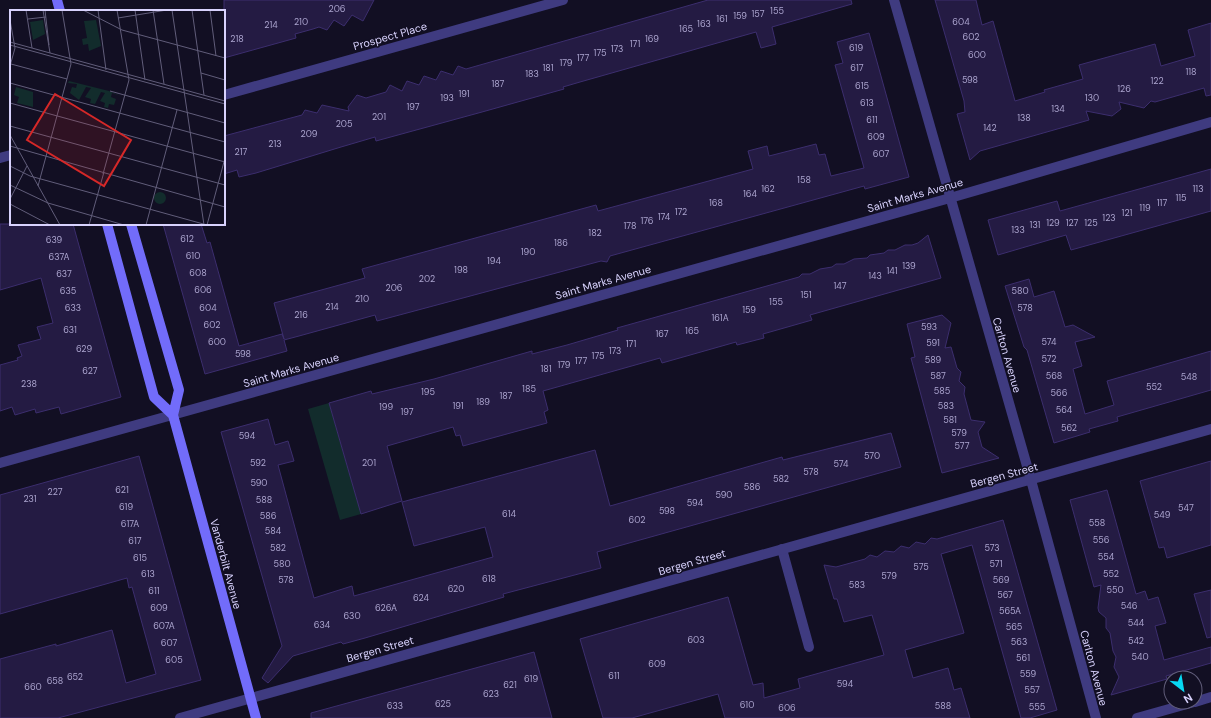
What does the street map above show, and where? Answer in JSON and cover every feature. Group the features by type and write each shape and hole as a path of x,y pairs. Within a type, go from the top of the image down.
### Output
{"main road":[{"path":"57,0 60,10"},
{"path":"107,225 154,397 173,415"},
{"name":"Vanderbilt Avenue","path":"131,225 178,390 173,415 256,718"}],"street":[{"name":"Prospect Place","path":"225,95 563,0"},
{"name":"Carlton Avenue","path":"894,0 1031,480 1096,718"},
{"name":"Saint Marks Avenue","path":"0,463 950,198 1211,122"},
{"path":"0,158 10,155"},
{"name":"Bergen Street","path":"180,718 1211,429"},
{"path":"782,549 809,647"},
{"path":"1137,718 1166,710"}],"green space":[{"path":"329,403 361,514 340,520 308,409"}],"building":[{"path":"224,0 374,0 363,21 352,15 344,26 334,20 327,30 319,27 295,34 296,38 225,58"},
{"path":"708,0 851,0 852,4 772,27 776,44 761,48 756,32 563,87 564,89 376,141 375,137 239,177 237,170 225,174 225,136 302,115 305,110 317,113 322,105 349,111 348,107 357,95 366,98 386,92 390,85 402,91 407,81 419,85 424,76 436,80 441,71 453,75 458,66 466,69"},
{"path":"935,0 976,0 982,25 993,21 1015,101 1045,92 1044,90 1083,79 1079,65 1155,44 1161,66 1195,56 1188,30 1211,23 1211,95 1206,96 1204,88 1155,102 1151,101 1144,108 1119,102 1121,109 1112,116 1086,111 1089,120 980,151 970,160 957,114 965,112 964,101"},
{"path":"869,33 909,177 865,189 864,186 610,256 607,262 601,261 377,321 375,315 284,340 287,351 205,374 163,225 201,225 207,243 210,242 239,346 282,334 284,339 274,303 365,278 362,269 596,205 598,211 753,169 748,151 767,146 769,156 816,144 819,155 825,154 831,176 864,168 835,65 843,63 837,42"},
{"path":"1211,169 1211,211 1071,250 1066,235 998,255 988,220 1057,201 1060,211"},
{"path":"0,224 73,225 121,397 61,414 59,407 36,413 35,409 15,415 12,407 0,411 0,365 18,360 17,358 22,356 18,345 41,339 37,327 53,323 41,278 0,290"},
{"path":"928,235 941,278 810,315 812,320 763,334 764,338 737,345 736,342 662,363 660,358 543,391 548,410 544,412 547,423 463,446 460,435 456,436 453,427 387,446 402,501 361,514 329,403 371,391 372,394 434,379 532,351 532,354 567,345 618,330 617,328 799,277 802,274 810,274 820,269 832,267 836,264 844,264 854,259 867,258 870,255 884,253 888,250 895,250 905,245 912,245 918,243"},
{"path":"1029,279 1034,297 1054,291 1065,327 1073,325 1095,337 1075,342 1082,366 1073,369 1085,414 1114,405 1107,381 1211,351 1211,390 1117,417 1118,421 1089,429 1090,432 1054,443 1027,350 1024,347 1005,286"},
{"path":"942,315 951,323 945,348 951,347 957,368 961,372 959,381 965,387 964,394 971,420 985,422 978,432 982,447 999,458 942,473 911,358 915,357 907,324"},
{"path":"268,419 275,445 288,441 294,461 278,465 314,598 352,586 354,596 493,557 485,527 414,546 402,502 595,450 610,506 782,457 783,460 891,433 901,467 597,552 601,568 503,594 504,597 365,638 343,644 341,642 293,656 268,683 262,678 282,646 221,432"},
{"path":"139,456 201,680 58,718 0,718 0,659 56,644 56,646 112,630 126,683 156,674 132,587 129,588 127,578 0,614 0,495"},
{"path":"1211,461 1211,545 1167,558 1164,547 1159,548 1140,481"},
{"path":"1107,490 1136,594 1145,591 1148,600 1158,597 1166,623 1155,626 1164,660 1211,647 1211,663 1187,670 1163,670 1163,680 1111,695 1119,677 1114,667 1116,657 1113,651 1110,633 1106,628 1106,618 1099,612 1098,608 1101,585 1094,587 1070,500"},
{"path":"1003,520 1057,710 1030,718 1021,718 972,545 941,554 964,633 905,650 913,678 948,668 954,690 961,688 970,718 725,718 718,694 632,718 603,718 580,639 728,597 753,685 763,683 764,698 800,688 798,679 884,655 872,615 844,622 837,599 834,599 824,565 836,567 865,559 870,555 877,557 885,551 894,552 901,546 909,548 916,542 925,544 931,538 937,539"},
{"path":"1211,590 1211,637 1207,638 1194,594"},
{"path":"534,652 552,718 311,718 311,713"}]}
